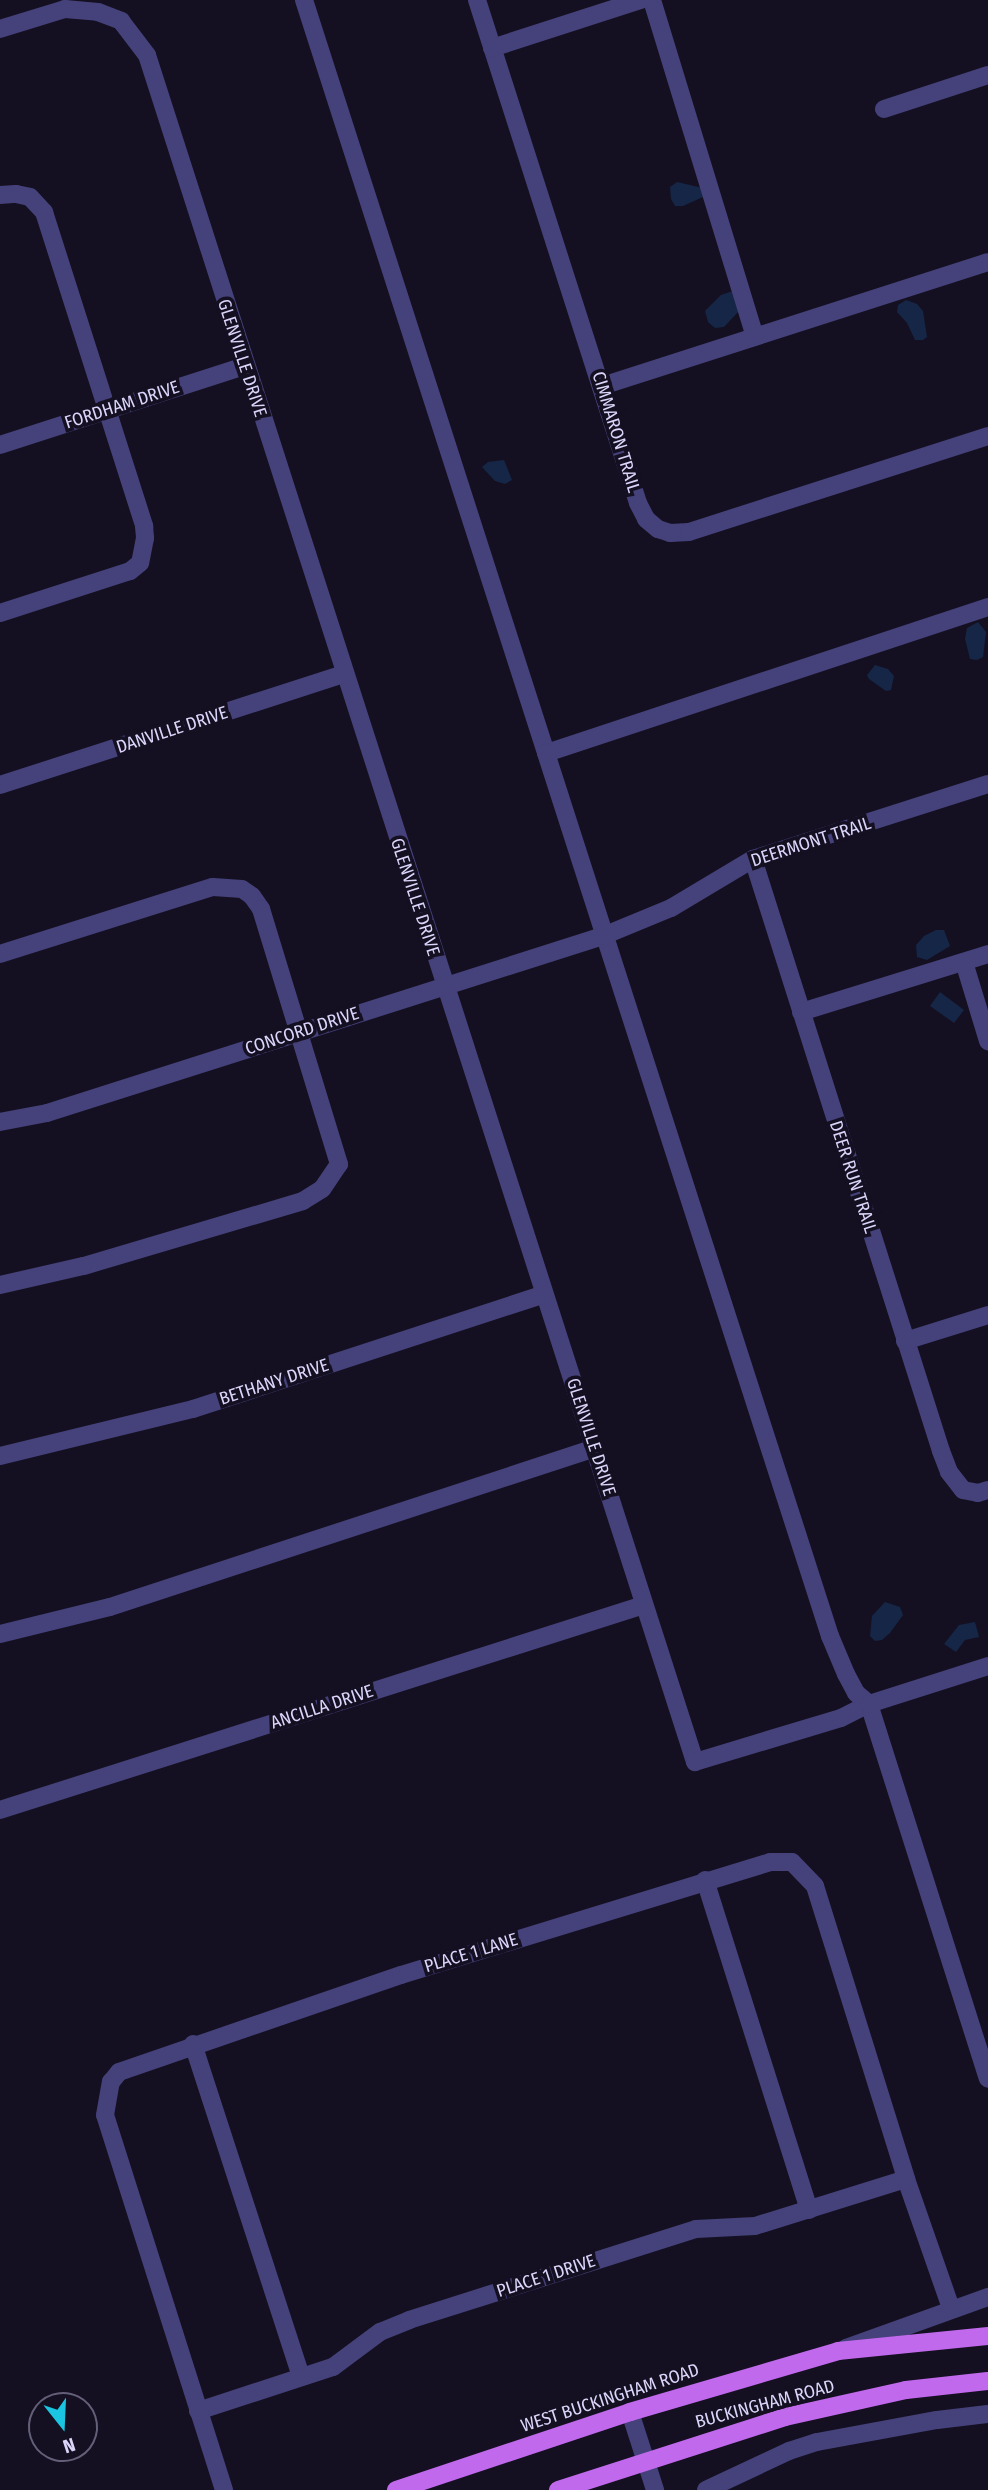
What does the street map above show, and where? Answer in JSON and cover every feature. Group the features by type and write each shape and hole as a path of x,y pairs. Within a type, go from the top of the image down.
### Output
{"main road":[{"name":"WEST BUCKINGHAM ROAD","path":"396,2490 630,2412 838,2351 988,2336"},
{"name":"BUCKINGHAM ROAD","path":"558,2490 646,2460 799,2414 906,2390 988,2381"}],"street":[{"path":"304,0 830,1636 856,1693 869,1704 988,2079"},
{"name":"CIMMARON TRAIL","path":"477,0 638,503 646,519 658,529 670,533 689,532 988,436"},
{"path":"492,48 641,0"},
{"path":"652,0 755,337"},
{"name":"GLENVILLE DRIVE","path":"0,29 65,9 98,12 121,21 147,55 343,674 695,1762 841,1717 869,1704"},
{"path":"884,108 988,75"},
{"path":"0,195 30,197 44,212 144,526 144,552 140,563 118,576 0,613"},
{"path":"602,386 988,262"},
{"name":"FORDHAM DRIVE","path":"0,445 245,366"},
{"path":"546,752 988,607"},
{"name":"DANVILLE DRIVE","path":"0,785 343,674"},
{"name":"DEERMONT TRAIL","path":"603,936 671,908 753,859 988,784"},
{"name":"DEER RUN TRAIL","path":"753,859 949,1472 963,1490 978,1493 988,1490"},
{"path":"0,954 212,887 242,889 252,896 261,909 339,1164 322,1189 303,1201 171,1241 0,1285"},
{"name":"CONCORD DRIVE","path":"0,1122 47,1113 603,936"},
{"path":"801,1012 988,954"},
{"path":"964,962 988,1041"},
{"name":"BETHANY DRIVE","path":"0,1456 193,1409 544,1294"},
{"path":"905,1341 988,1314"},
{"path":"0,1634 110,1607 595,1448"},
{"name":"ANCILLA DRIVE","path":"0,1810 644,1605"},
{"path":"869,1704 988,1666"},
{"name":"PLACE 1 LANE","path":"224,2490 105,2115 111,2082 119,2072 193,2044 401,1975 770,1862 792,1862 815,1886 906,2179 951,2308"},
{"path":"705,1880 809,2210"},
{"path":"193,2044 301,2377"},
{"name":"PLACE 1 DRIVE","path":"198,2411 333,2367 380,2332 409,2320 696,2229 755,2226 906,2179"},
{"name":"BUCKINGHAM ROAD","path":"838,2351 951,2308 988,2297"},
{"path":"630,2412 655,2490"},
{"path":"705,2490 789,2451 817,2442 937,2420 988,2414"}],"water":[{"path":"677,182 703,188 703,197 683,206 675,206 670,187"},
{"path":"733,291 739,311 724,327 715,328 708,322 705,311 721,295"},
{"path":"906,300 917,304 923,311 927,337 923,340 915,340 907,323 897,312 898,305"},
{"path":"504,460 512,480 505,484 495,481 482,467 488,462"},
{"path":"978,622 986,632 983,657 977,660 970,659 965,639 967,628"},
{"path":"875,665 888,669 894,676 891,690 886,691 869,679 867,675"},
{"path":"936,930 944,930 950,946 927,960 917,957 916,945 924,936"},
{"path":"940,992 964,1010 954,1023 930,1006"},
{"path":"885,1602 900,1607 903,1615 890,1633 882,1640 875,1641 870,1636 872,1616"},
{"path":"975,1622 979,1637 965,1640 956,1652 944,1644 959,1625"}]}
